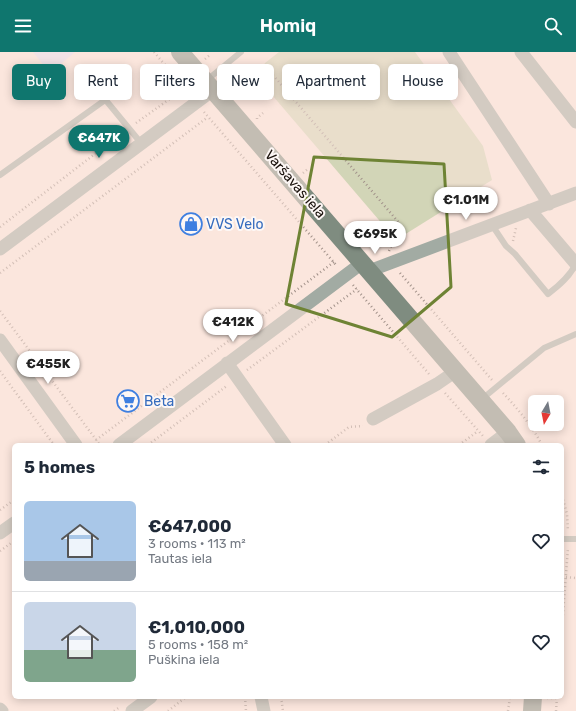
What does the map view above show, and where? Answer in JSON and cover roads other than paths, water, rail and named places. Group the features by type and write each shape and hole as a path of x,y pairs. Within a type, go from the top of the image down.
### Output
{"street":[{"name":"Varšavas iela","path":"180,52 190,64"},
{"path":"449,52 548,204"},
{"path":"521,52 576,122"},
{"name":"Varšavas iela","path":"209,86 513,438"},
{"path":"0,249 141,143 192,100"},
{"path":"122,443 227,363 366,267 492,224 576,193"},
{"path":"530,210 576,264"},
{"path":"0,340 75,443"},
{"path":"227,363 284,443"},
{"path":"373,419 437,384 456,371"},
{"path":"497,443 513,438"},
{"path":"0,533 12,524"},
{"path":"132,711 148,699"},
{"path":"261,699 264,711"},
{"path":"532,711 533,699"}],"lane":[{"path":"209,86 241,52"},
{"path":"0,175 105,100 141,143"},
{"path":"492,224 506,246 515,254 548,294 562,284 576,264"},
{"path":"481,400 544,348 576,334"},
{"path":"565,540 576,539"}],"place":[{"name":"VVS Velo","path":"191,224"},
{"name":"Beta","path":"128,401"}]}
